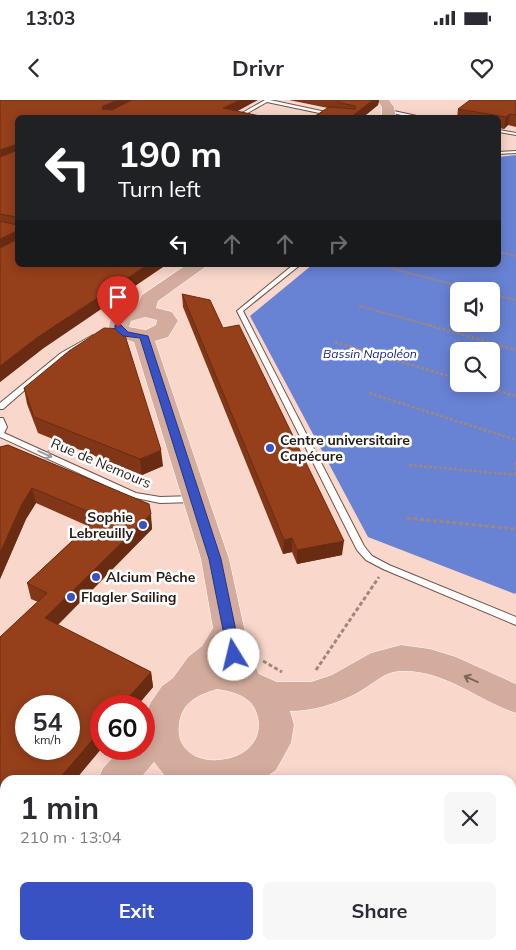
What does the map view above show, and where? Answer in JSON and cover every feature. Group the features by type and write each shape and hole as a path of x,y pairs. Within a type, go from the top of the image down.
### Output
{"main road":[{"path":"145,311 155,294 196,267"},
{"path":"145,311 163,315 168,323 162,331 143,336 111,331 125,316 145,311"},
{"path":"143,336 221,580 234,655 256,688 273,706 277,721 274,742 266,765 231,775"},
{"path":"155,728 167,703 186,685 199,666 213,655 230,627"},
{"path":"186,685 201,679 217,676 233,677 256,688 286,698 305,698 346,683 381,662 408,658 435,663 516,698"},
{"path":"155,743 163,747 174,761 195,774 201,775"},
{"path":"120,775 132,760"}],"lane":[{"path":"242,115 267,101 337,115"},
{"path":"387,110 410,115"},
{"path":"501,131 516,134"},
{"path":"501,153 516,152"},
{"path":"295,267 240,311 360,548 369,558 386,567 516,621"},
{"path":"0,407 69,350 111,331"},
{"path":"0,420 3,427 0,434"},
{"name":"Rue de Nemours","path":"0,434 134,495 160,500 195,499"}],"path":[{"path":"501,252 516,256"},
{"path":"393,269 450,283"},
{"path":"500,296 516,300"},
{"path":"359,306 516,350"},
{"path":"335,342 450,376"},
{"path":"500,391 516,396"},
{"path":"369,393 516,440"},
{"path":"409,465 516,476 516,462"},
{"path":"407,518 516,529"},
{"path":"305,698 297,681 310,679 386,567"}],"water":[{"name":"Bassin Napoléon","path":"516,155 516,592 515,594 368,537 250,316 310,267 501,267 501,157"}],"building":[{"path":"0,100 117,100 103,106 102,109 112,110 132,100 239,100 223,108 255,115 15,115 15,145 0,150"},
{"path":"340,100 373,100 354,115 317,115 329,107 356,109 355,106 337,102"},
{"path":"470,100 516,100 516,115 510,114 506,117 458,109"},
{"path":"15,151 15,217 0,214 0,157"},
{"path":"0,221 15,225 15,232 0,239"},
{"path":"15,240 15,267 144,267 38,337 0,366 0,248"},
{"name":"Centre universitaire Capécure","path":"182,294 210,300 223,328 239,325 344,541 297,550 292,538 284,540"},
{"path":"104,328 123,329 161,450 140,459 34,417 24,388 69,351"},
{"path":"8,445 149,504 151,514 45,618 151,672 131,695 90,695 90,743 80,754 80,695 15,695 15,760 75,760 62,775 0,775 0,637 47,593 27,583 99,516 32,488 22,504 0,553 0,447"}],"place":[{"name":"Centre universitaire Capécure","path":"270,448"},
{"name":"Sophie Lebreuilly","path":"143,525"},
{"name":"Alcium Pêche","path":"96,577"},
{"name":"Flagler Sailing","path":"71,597"}],"route":[{"path":"118,327 126,334 143,336 221,580 234,655"}]}
